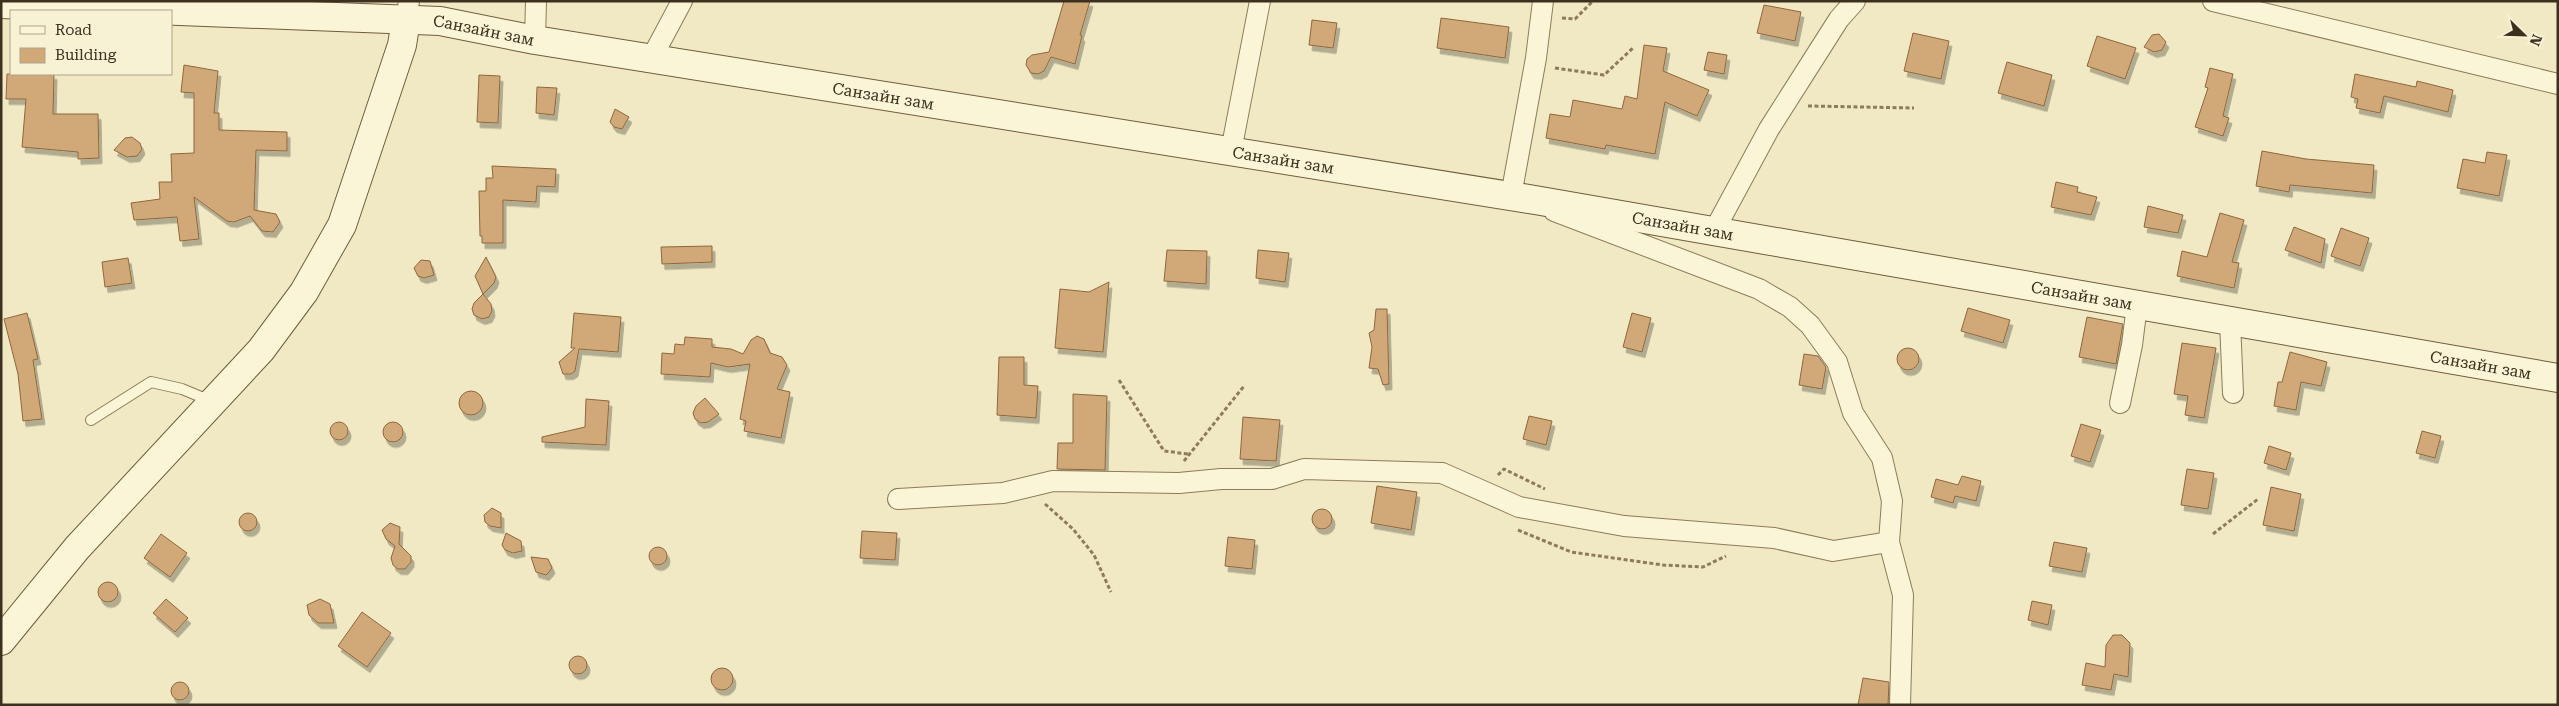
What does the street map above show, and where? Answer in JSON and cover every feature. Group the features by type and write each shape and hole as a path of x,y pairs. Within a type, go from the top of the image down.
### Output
{"main road":[{"name":"Санзайн зам","path":"1,4 54,3 408,10 440,21 535,40 1523,198 2558,378"},
{"path":"1,641 77,548 262,350 304,292 342,225 402,45 408,10"}],"street":[{"path":"535,40 536,1"},
{"path":"651,59 682,1"},
{"path":"1231,152 1260,1"},
{"path":"1714,231 1784,106 1839,19 1855,1"},
{"path":"2214,1 2558,84"},
{"path":"1542,9 1523,198 1592,227 1759,289 1790,307 1810,325 1837,362 1853,413 1882,458 1892,501 1889,542 1904,595 1900,705"},
{"path":"2120,403 2132,345 2137,305"},
{"path":"2230,321 2232,393"},
{"path":"898,499 1003,493 1053,481 1179,483 1221,479 1272,478 1304,469 1442,473 1519,507 1624,526 1774,538 1834,551 1889,542"}],"lane":[{"path":"91,420 151,382 182,389 214,402"}],"path":[{"path":"1542,9 1575,19 1593,1"},
{"path":"1535,66 1604,75 1633,48"},
{"path":"1784,106 1914,108"},
{"path":"1119,380 1164,451 1188,454"},
{"path":"1179,483 1181,466 1188,454 1244,386"},
{"path":"1026,487 1078,535 1094,555 1111,592"},
{"path":"2213,534 2258,499"}],"building":[{"path":"1064,1 1090,1 1080,35 1082,36 1075,64 1051,57 1044,71 1038,74 1031,73 1026,65 1027,59 1032,55 1049,52"},
{"path":"1764,5 1801,12 1795,41 1757,33"},
{"path":"1441,18 1509,27 1505,58 1437,48"},
{"path":"1312,20 1337,23 1333,48 1309,45"},
{"path":"1913,33 1949,41 1941,79 1904,71"},
{"path":"2159,34 2166,42 2162,50 2154,52 2144,47 2152,35"},
{"path":"2097,36 2136,48 2125,79 2087,66"},
{"path":"1644,45 1667,48 1663,71 1709,90 1697,116 1665,102 1655,154 1606,145 1605,149 1546,138 1550,114 1570,117 1573,100 1622,109 1625,96 1637,99"},
{"path":"1708,52 1727,55 1724,74 1704,70"},
{"path":"2007,62 2052,75 2044,106 1998,93"},
{"path":"184,65 218,71 214,113 219,113 219,130 287,132 287,151 256,150 254,210 276,214 280,222 273,232 262,231 250,216 234,222 227,221 194,197 199,239 180,241 177,217 134,220 131,203 160,199 159,182 172,182 171,154 194,153 194,93 181,92"},
{"path":"2210,68 2233,74 2223,116 2229,118 2223,136 2195,127 2208,88 2205,87"},
{"path":"7,74 54,75 53,114 98,114 99,158 78,159 78,152 22,147 26,99 6,99"},
{"path":"2355,74 2416,87 2417,81 2453,90 2448,112 2384,96 2380,113 2356,108 2358,99 2351,97"},
{"path":"479,75 500,76 498,123 477,122"},
{"path":"537,87 557,88 554,115 536,113"},
{"path":"615,109 629,117 622,129 614,127 610,122"},
{"path":"132,137 140,143 142,149 137,156 127,157 114,150 125,138"},
{"path":"2262,151 2306,159 2374,165 2372,193 2290,185 2289,192 2256,186"},
{"path":"2487,152 2507,155 2499,196 2457,188 2463,159 2485,163"},
{"path":"492,166 556,169 555,187 537,186 536,202 503,200 503,243 482,243 482,236 480,236 479,191 486,191 486,178 493,178"},
{"path":"2056,182 2078,187 2077,192 2097,197 2091,215 2051,207"},
{"path":"2148,206 2183,215 2178,233 2144,227"},
{"path":"2220,213 2244,220 2232,262 2239,263 2234,288 2177,276 2182,251 2207,257"},
{"path":"2294,227 2325,239 2321,263 2285,250"},
{"path":"2341,228 2369,238 2360,266 2331,256"},
{"path":"712,246 712,262 662,264 661,247"},
{"path":"1167,250 1207,251 1206,284 1164,281"},
{"path":"1258,250 1289,253 1285,282 1256,278"},
{"path":"486,257 496,277 494,283 483,294 475,276"},
{"path":"128,258 132,283 105,287 102,262"},
{"path":"421,260 430,261 434,275 424,278 418,276 414,268"},
{"path":"1109,282 1103,352 1055,348 1060,289 1089,292"},
{"path":"483,294 491,304 492,311 489,317 482,319 474,315 472,309 474,303"},
{"path":"1968,308 2010,320 2003,343 1961,331"},
{"path":"1376,309 1387,309 1389,384 1383,385 1378,369 1369,368 1372,347 1369,333 1374,330"},
{"path":"27,313 38,359 33,360 42,419 23,421 18,374 4,319"},
{"path":"574,313 621,317 618,352 579,349 575,371 571,374 563,374 559,362 575,348 571,348"},
{"path":"1632,313 1651,318 1642,352 1623,347"},
{"path":"2087,317 2123,324 2116,364 2079,357"},
{"path":"757,336 764,339 770,353 782,357 787,365 777,389 790,392 781,438 744,431 746,421 740,419 750,364 728,367 711,363 710,377 661,374 662,353 674,354 675,344 684,345 685,337 712,339 712,347 731,349 743,354 751,340"},
{"path":"2182,343 2216,348 2204,418 2185,415 2188,396 2174,394"},
{"path":"1908,348 1916,351 1919,359 1916,367 1908,370 1900,367 1897,359 1900,351"},
{"path":"2290,352 2327,362 2321,386 2301,382 2296,410 2274,406 2278,382 2282,382"},
{"path":"1804,354 1818,356 1826,367 1822,389 1799,385"},
{"path":"999,357 1024,357 1024,385 1038,386 1036,418 997,415"},
{"path":"471,391 479,395 483,403 479,411 471,415 463,411 459,403 463,395"},
{"path":"1073,394 1107,396 1105,470 1057,469 1058,443 1073,443"},
{"path":"705,398 719,414 708,422 701,423 695,419 693,413 696,406"},
{"path":"586,399 609,401 606,445 542,442 542,437 585,427"},
{"path":"1529,416 1552,421 1546,445 1523,439"},
{"path":"1243,417 1280,420 1276,461 1240,459"},
{"path":"339,422 345,425 348,431 345,437 339,440 333,437 330,431 333,425"},
{"path":"393,422 400,425 403,432 400,439 393,442 386,439 383,432 386,425"},
{"path":"2081,424 2101,430 2090,462 2071,456"},
{"path":"2422,431 2441,436 2435,458 2416,453"},
{"path":"2269,446 2291,453 2286,470 2264,463"},
{"path":"2187,469 2214,473 2208,509 2181,505"},
{"path":"1962,476 1981,481 1976,501 1955,496 1953,503 1931,497 1936,479 1958,485"},
{"path":"1377,486 1417,492 1411,530 1371,523"},
{"path":"2271,487 2301,494 2294,531 2263,525"},
{"path":"492,508 501,513 501,528 490,526 485,522 484,515"},
{"path":"1322,509 1329,512 1332,519 1329,526 1322,529 1315,526 1312,519 1315,512"},
{"path":"248,513 254,516 257,522 254,528 248,531 242,528 239,522 242,516"},
{"path":"390,523 400,527 399,544 411,556 411,562 405,569 398,569 393,565 391,558 395,546 386,539 382,530"},
{"path":"862,531 897,533 895,560 860,558"},
{"path":"506,533 521,541 522,551 513,553 505,550 502,545"},
{"path":"161,534 187,553 170,577 144,558"},
{"path":"1228,537 1255,540 1252,569 1225,566"},
{"path":"2054,542 2087,548 2082,572 2049,566"},
{"path":"654,547 662,547 667,552 665,563 654,565 649,560 649,552"},
{"path":"531,557 548,559 552,568 546,575 536,572"},
{"path":"108,582 115,585 118,592 115,599 108,602 101,599 98,592 101,585"},
{"path":"166,599 188,618 175,632 153,613"},
{"path":"320,599 330,604 334,623 318,623 309,615 307,605"},
{"path":"2032,601 2052,605 2048,625 2028,620"},
{"path":"362,612 391,633 367,667 338,646"},
{"path":"2113,635 2122,635 2130,643 2128,677 2114,674 2111,690 2082,685 2086,663 2105,667 2106,645"},
{"path":"574,656 582,656 587,661 585,672 574,674 569,669 569,661"},
{"path":"722,668 730,671 733,679 730,687 722,690 714,687 711,679 714,671"},
{"path":"1863,678 1889,682 1888,705 1858,705"},
{"path":"180,682 186,685 189,691 186,697 180,700 174,697 171,691 174,685"}]}
